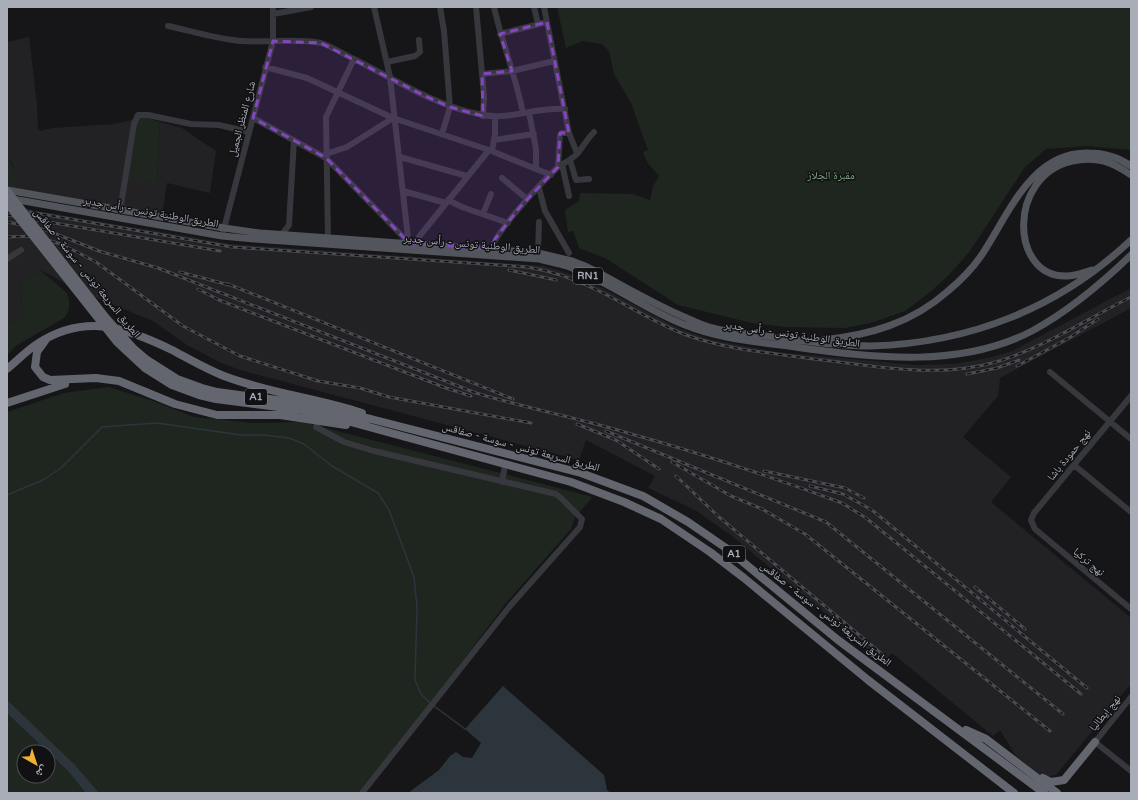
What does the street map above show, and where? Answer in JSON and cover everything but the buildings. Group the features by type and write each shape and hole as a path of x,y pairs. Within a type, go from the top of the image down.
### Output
{"highway":[{"name":"الطريق السريعة تونس - سوسة - صفاقس","path":"7,191 106,318 146,364 177,379 217,392 277,400 371,419 581,473 643,496 688,522 726,548 838,640 956,726 1044,793"},
{"name":"الطريق السريعة تونس - سوسة - صفاقس","path":"7,203 116,342 172,385 199,395 216,399 302,410 365,426 505,466 571,482 624,502 661,519 744,578 868,680 1014,793"},
{"path":"7,370 36,344 60,332 74,328 110,326 136,334 224,376 255,386 363,413 371,419"},
{"path":"48,338 37,352 35,362 38,371 43,377 56,380 96,378 119,380 175,404 217,415 280,415 333,424 365,426"},
{"path":"7,403 56,386 96,378"},
{"path":"956,726 986,739 1057,793"},
{"path":"1030,771 1051,782 1064,780 1095,742"},
{"path":"979,765 1006,793"}],"main road":[{"path":"808,342 848,337 880,330 910,317 935,302 959,281 980,258 1032,177 1056,159 1081,152 1103,153 1122,160 1131,166"},
{"path":"1100,267 1080,274 1065,276 1057,276 1040,267 1030,253 1023,232 1022,222 1025,206 1030,193 1044,174 1063,163 1086,158 1102,160 1118,166 1131,175"},
{"name":"الطريق الوطنية تونس - رأس جدير","path":"7,191 120,211 223,232 282,234 411,245 539,260 565,266 578,271 672,320 702,331 747,341 858,355 888,357 959,354 1010,340 1031,332 1072,307 1112,274 1131,254"},
{"name":"الطريق الوطنية تونس - رأس جدير","path":"7,198 223,232 538,253 572,261 585,266 666,309 705,326 741,334 808,342 872,346 920,342 970,332 1016,316 1058,296 1100,267 1131,240"},
{"path":"1112,274 1131,259"}],"street":[{"name":"شارع المنظر الجميل","path":"223,232 273,41 273,7"},
{"path":"273,14 311,7"},
{"path":"374,7 390,77 403,191 411,245"},
{"path":"440,7 444,31 450,107 442,134"},
{"path":"476,7 482,74 483,116"},
{"path":"494,7 500,34 534,134 536,168"},
{"path":"534,7 538,24"},
{"path":"544,9 570,133 577,153"},
{"path":"500,34 547,22"},
{"path":"168,26 225,39 305,41 322,43 450,107 483,116 495,117 543,109 565,109"},
{"path":"387,62 415,56 420,52 419,40"},
{"path":"328,238 326,117 354,59"},
{"path":"482,74 512,71 554,61"},
{"path":"265,67 307,78 394,118 491,150 551,175"},
{"path":"120,211 134,124 138,115 148,115 191,124 219,125 249,132"},
{"path":"411,245 467,176 491,150 494,140 495,117"},
{"path":"253,118 326,156 411,245"},
{"path":"326,156 347,147 394,118"},
{"path":"492,249 495,239 528,199 560,166 570,160 577,153 594,132"},
{"path":"570,133 562,133 560,135 560,166 570,196"},
{"path":"494,140 534,134"},
{"path":"282,234 289,225 294,140"},
{"path":"400,157 467,176"},
{"path":"570,160 576,180 589,179"},
{"path":"502,178 528,199"},
{"path":"539,188 545,211 569,253"},
{"path":"403,191 447,202 508,223"},
{"path":"483,214 490,194"},
{"path":"538,253 539,222"},
{"path":"7,259 20,250"},
{"path":"1050,372 1131,439"},
{"name":"نهج حمودة باشا","path":"1035,530 1032,523 1034,513 1131,396"},
{"path":"316,427 344,442 374,451 559,496 580,516 582,522 510,606 362,793"},
{"path":"1074,465 1129,510 1131,503"},
{"path":"502,482 505,466"},
{"name":"نهج تركيا","path":"1035,530 1131,609"},
{"name":"نهج إيطاليا","path":"1095,742 1131,697"},
{"path":"1095,742 1131,771"}],"highlighted area":[{"path":"547,22 569,133 560,133 558,167 520,207 495,239 492,249 409,243 326,158 253,118 273,41 321,43 423,95 450,107 483,116 482,74 512,71 500,34"}],"shaded area":[{"path":"29,37 37,105 38,129 40,131 53,128 114,124 140,118 157,181 160,122 182,128 216,151 210,193 167,183 162,216 16,190 13,164 7,158 7,42"},
{"path":"7,206 232,244 544,266 567,273 602,288 678,328 712,340 777,352 916,365 954,364 988,358 1012,351 1131,288 1131,308 1000,378 998,396 963,437 1011,477 991,502 1131,618 1131,684 1056,775 1043,777 1016,756 1000,730 993,736 892,653 883,662 732,536 695,510 648,488 655,476 586,440 579,460 240,370 221,363 187,345 153,321 77,290 39,269 39,272 20,281 23,320 7,326"},
{"path":"503,686 604,775 607,790 611,793 408,793 439,770 450,756 456,752 463,757 472,758 481,743 465,729"},
{"path":"7,700 53,744 40,744 7,713"},
{"path":"56,747 74,764 99,793 86,793 68,771 56,760"}],"green space":[{"name":"مقبرة الجلاز","path":"557,7 1131,7 1131,150 1087,146 1046,149 1025,167 970,251 950,274 929,293 905,311 874,322 845,328 785,327 752,323 678,305 605,258 579,248 573,231 568,232 565,210 579,201 580,193 633,194 650,200 653,186 659,176 647,162 643,152 648,150 631,103 614,74 609,51 602,44 582,41 566,48"},
{"path":"140,118 148,118 160,122 157,181 125,177 132,127"},
{"path":"7,158 14,169 16,177 16,190 7,189"},
{"path":"39,269 67,293 69,303 68,312 64,318 17,345 7,355 7,326 23,319 20,281 39,272"},
{"path":"109,387 153,401 194,417 254,423 302,422 593,497 575,517 571,529 506,603 434,699 359,793 7,793 7,412 64,393"}],"waterway":[{"path":"7,495 43,480 61,468 102,427 157,423 241,435 263,435 289,438 304,444 332,466 378,493 389,510 414,577 417,607 415,680 421,694 431,704"},
{"path":"434,706 465,729"}],"railway":[{"path":"7,208 232,247 527,267 554,273 580,282 665,326 704,341 767,353 905,370 951,370 996,362 1048,341 1131,297"},
{"path":"7,215 220,251"},
{"path":"7,222 46,230 99,251 158,268 476,393 609,428 709,457 842,503 866,518 1081,694"},
{"path":"7,237 34,236 61,244 77,252 96,262 183,326 240,356 318,381 360,388 389,397 531,423"},
{"path":"509,270 556,280"},
{"path":"180,272 233,286"},
{"path":"228,284 513,399"},
{"path":"198,289 219,300 446,388 471,396"},
{"path":"1017,366 1069,338 1098,319"},
{"path":"967,374 997,368 1019,360"},
{"path":"577,424 616,440 659,469"},
{"path":"606,431 826,522 1063,714"},
{"path":"672,462 731,496 762,509 805,534 1050,731"},
{"path":"764,471 845,488 864,498"},
{"path":"676,476 719,517 883,655"},
{"path":"810,486 843,494 872,510 1087,688"},
{"path":"975,587 1025,629"}]}
